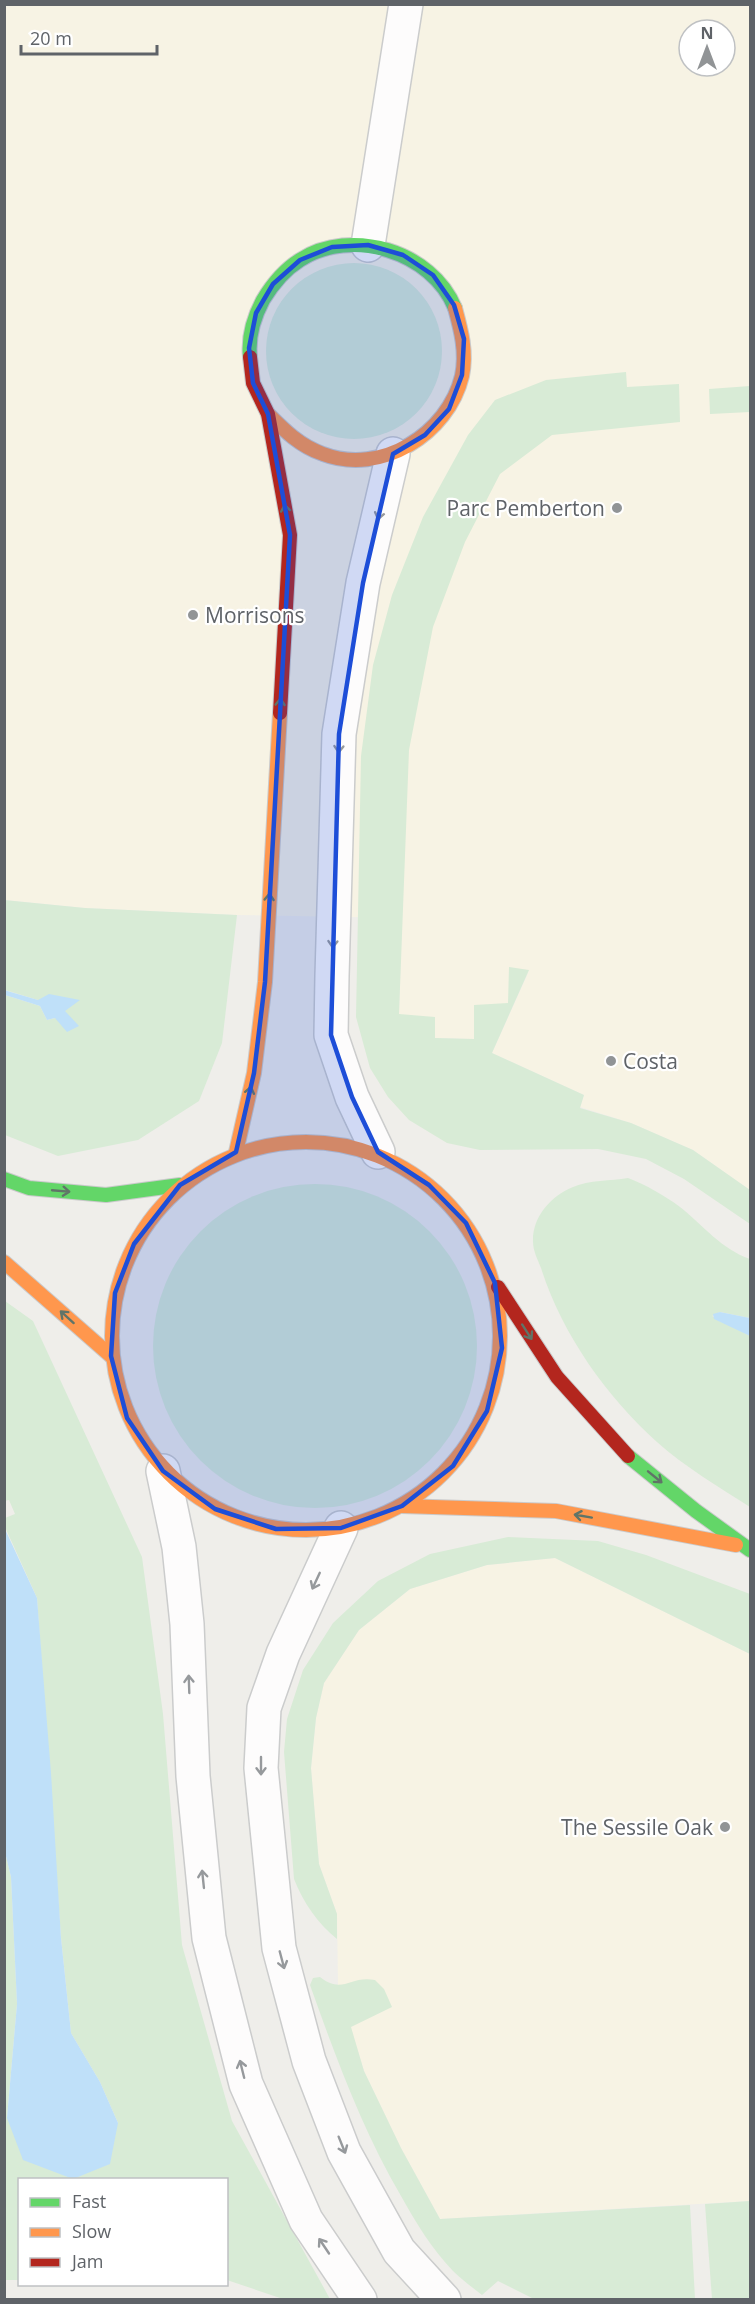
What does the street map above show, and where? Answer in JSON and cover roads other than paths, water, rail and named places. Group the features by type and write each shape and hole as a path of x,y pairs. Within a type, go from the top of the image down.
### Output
{"main road":[{"path":"236,1152 254,1073 265,982 290,535 268,414 253,383 249,348 256,313 273,284 300,260 332,247 368,245 403,255 433,275 454,305 464,339 462,375 449,409 425,435 393,454 358,460 324,455 293,439 268,414"},
{"path":"495,1283 502,1348 487,1411 453,1466 402,1506 341,1528 276,1529 215,1509 163,1471 127,1418 111,1356 115,1293 134,1244 180,1185 236,1152 299,1140 378,1152 429,1185 466,1223 495,1283 557,1377 624,1453 747,1549"},
{"path":"4,1179 29,1188 106,1195 180,1185"},
{"path":"4,1262 111,1356"},
{"path":"402,1506 556,1511 747,1549"}],"street":[{"path":"368,245 406,4"},
{"path":"378,1152 352,1097 331,1035 332,976 339,734 363,583 393,454"},
{"path":"163,1471 179,1547 187,1624 193,1776 209,1938 246,2084 306,2220 360,2300"},
{"path":"341,1528 283,1654 264,1708 261,1768 279,1948 309,2061 344,2152 399,2251 444,2300"}],"water":[{"path":"4,990 38,1000 49,994 80,1000 65,1011 79,1026 67,1032 55,1018 47,1020 40,1006 5,995"},
{"path":"720,1312 750,1318 750,1336 714,1319 713,1314"},
{"path":"4,1527 37,1598 61,1938 71,2033 100,2082 118,2123 110,2164 75,2178 23,2160 7,2118 17,2004 11,1877 4,1848"}],"place":[{"name":"Parc Pemberton","path":"617,508"},
{"name":"Morrisons","path":"193,615"},
{"name":"Costa","path":"611,1061"},
{"name":"The Sessile Oak","path":"725,1827"}]}
